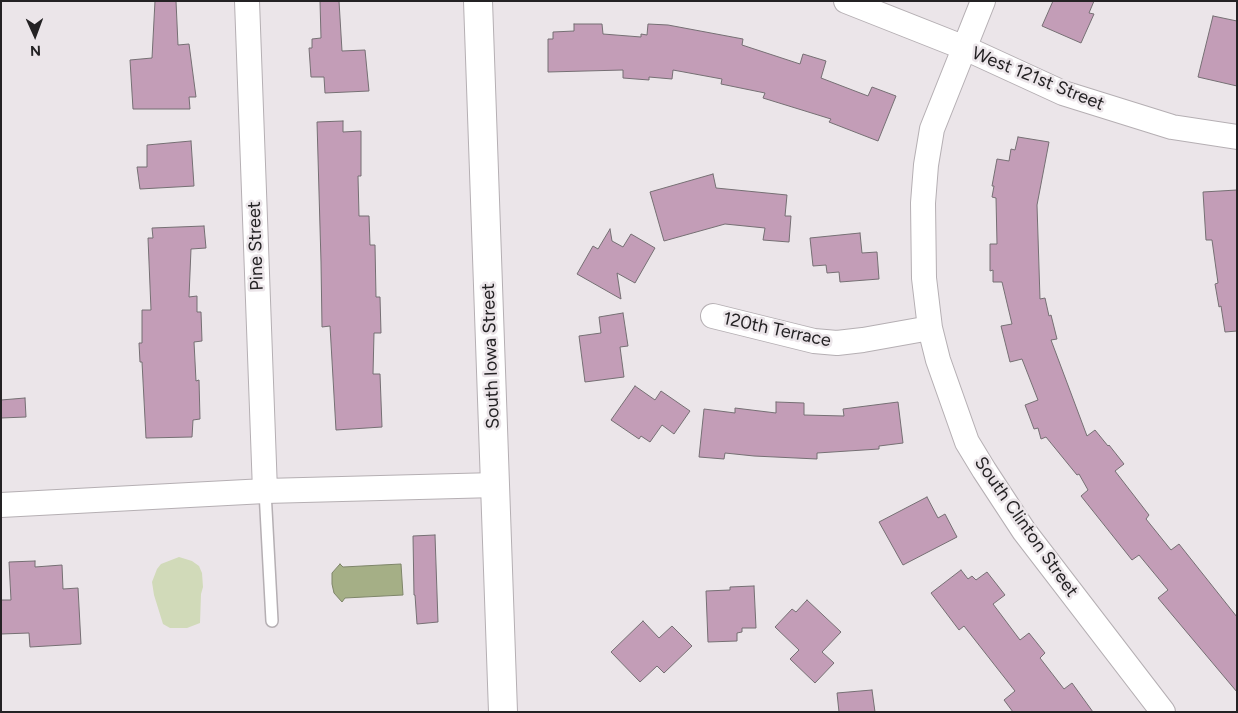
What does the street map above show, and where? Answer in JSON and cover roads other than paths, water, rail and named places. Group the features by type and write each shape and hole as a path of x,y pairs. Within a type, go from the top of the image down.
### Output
{"street":[{"name":"Pine Street","path":"247,1 265,491"},
{"name":"South Iowa Street","path":"478,1 503,712"},
{"name":"West 121st Street","path":"846,1 964,48 1063,92 1172,127 1237,137"},
{"name":"South Clinton Street","path":"983,1 932,129 926,165 923,203 924,259 930,328 938,360 967,442 984,470 1024,531 1163,712"},
{"name":"120th Terrace","path":"713,316 814,341 837,343 930,328"},
{"path":"1,505 265,491 496,485"}],"lane":[{"path":"265,491 272,621"}]}
